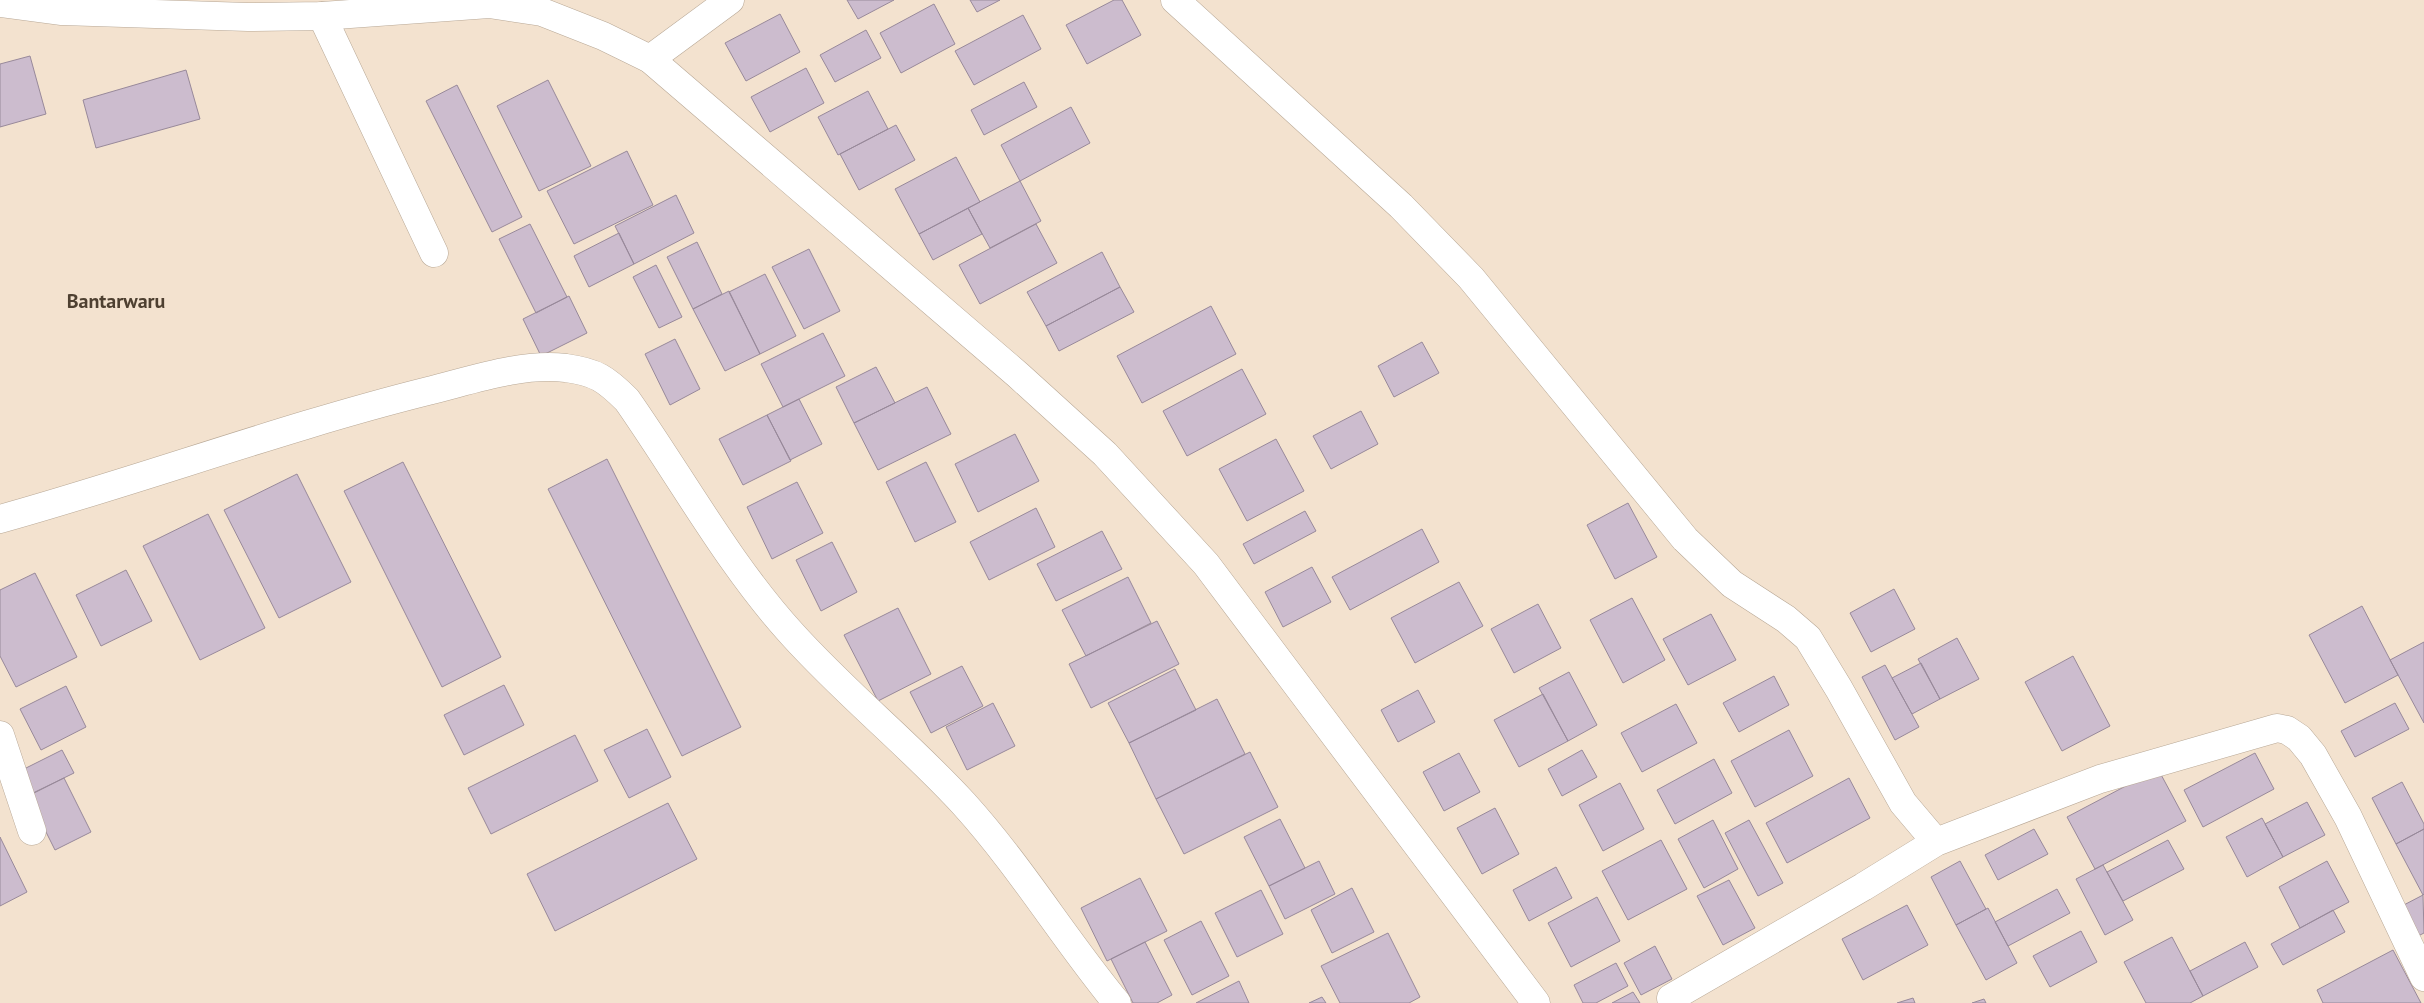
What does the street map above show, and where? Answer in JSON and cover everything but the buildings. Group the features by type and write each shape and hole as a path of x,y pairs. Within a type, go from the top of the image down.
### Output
{"street":[{"path":"650,59 730,0"},
{"path":"1175,0 1401,206 1471,278 1685,539 1732,584 1786,619 1808,638 1903,803 1936,842"},
{"path":"0,3 62,11 248,17 322,16 489,4 542,12 603,36 650,59 1018,375 1105,454 1206,564 1536,1003"},
{"path":"322,16 434,253"},
{"path":"0,519 381,403 522,368 564,368 592,372 610,384 627,400 759,596 799,642 965,805 1025,878 1081,960 1117,1003"},
{"path":"1672,998 1863,887 1936,842 2100,779 2252,733 2277,728 2287,730 2299,738 2313,755 2348,817 2424,977"},
{"path":"0,734 32,832"}],"district":[{"name":"Bantarwaru","path":"116,301"}]}
